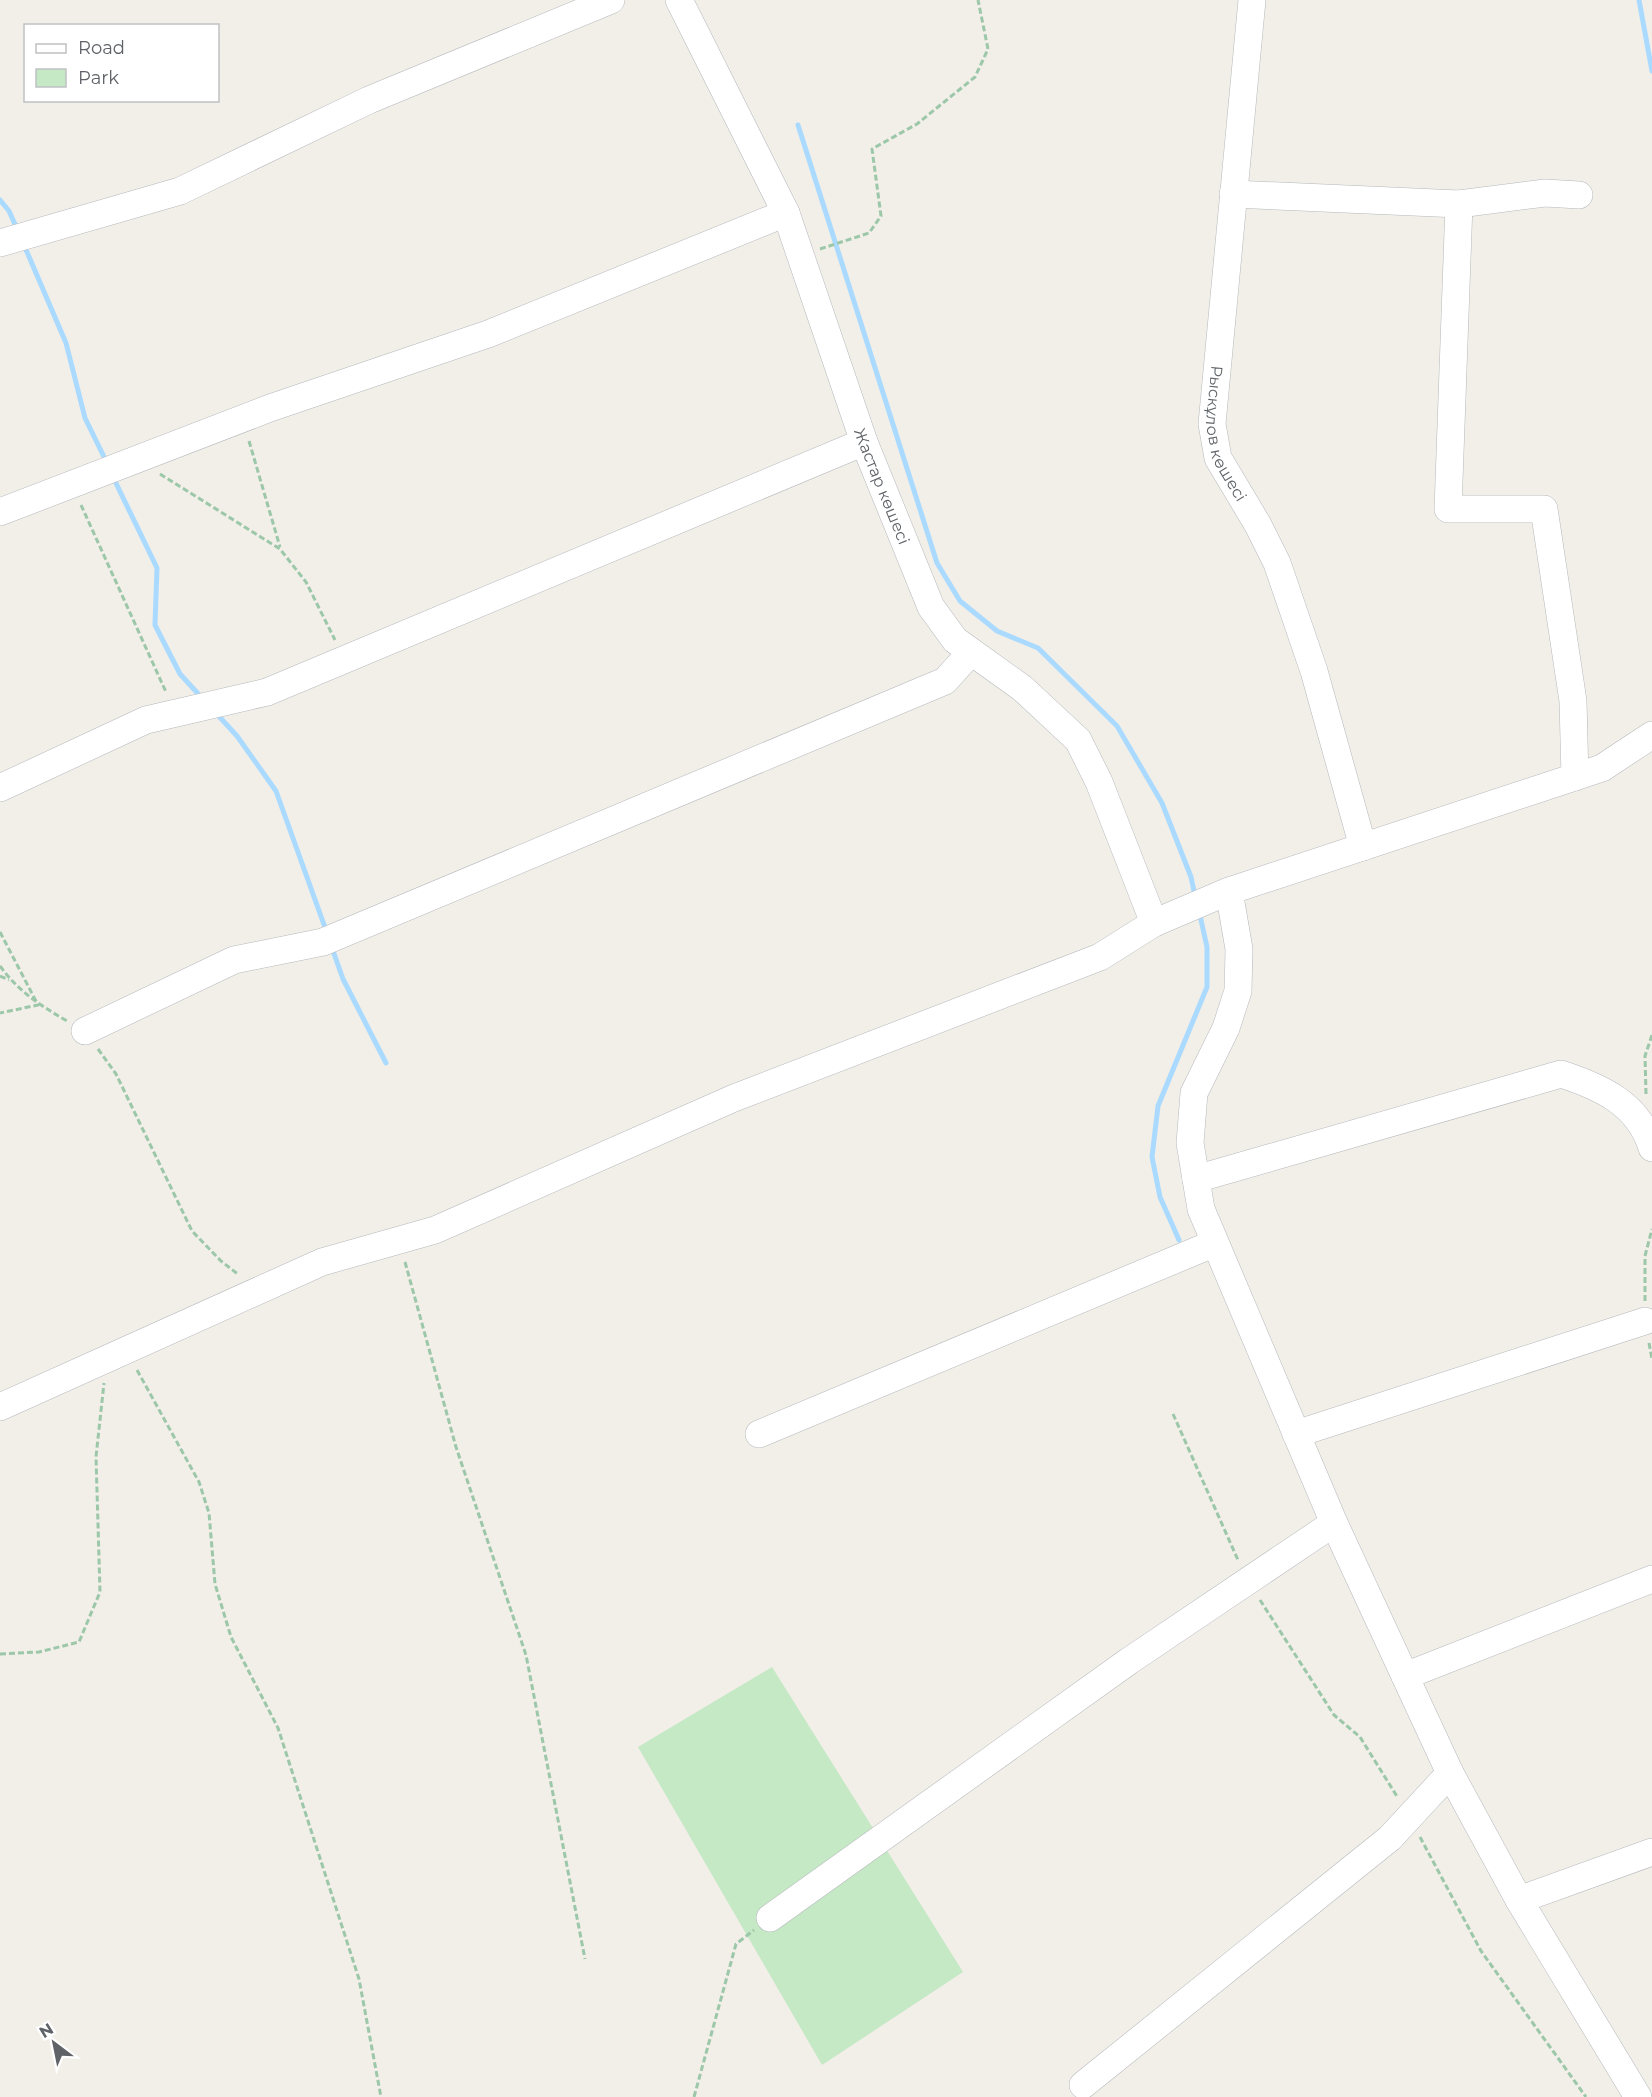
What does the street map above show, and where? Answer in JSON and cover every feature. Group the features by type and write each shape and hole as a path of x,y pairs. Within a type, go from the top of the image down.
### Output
{"street":[{"path":"0,243 180,191 369,100 611,0"},
{"name":"Жастар көшесі","path":"679,0 786,213 864,442 932,607 955,640 1022,688 1078,740 1099,782 1154,923"},
{"name":"Рыскұлов көшесі","path":"1252,0 1212,424 1218,458 1258,525 1277,563 1314,671 1363,847"},
{"path":"1233,194 1459,204 1545,193 1579,195"},
{"path":"1459,204 1448,509 1544,509 1573,701 1575,777"},
{"path":"0,512 242,418 488,334 786,213"},
{"path":"0,788 146,720 267,692 864,442"},
{"path":"85,1031 234,960 323,942 945,681 971,651"},
{"path":"0,1407 322,1262 435,1230 734,1098 1100,957 1154,923 1229,891 1602,768 1652,735"},
{"path":"1229,891 1239,949 1238,991 1226,1028 1194,1093 1190,1143 1201,1209 1334,1523 1450,1773 1520,1900 1638,2097"},
{"path":"1196,1179 1560,1074 1589,1084 1624,1104 1650,1140"},
{"path":"759,1434 1215,1243"},
{"path":"1296,1434 1645,1321"},
{"path":"770,1918 1129,1661 1334,1523"},
{"path":"1405,1676 1652,1579"},
{"path":"1083,2085 1390,1838 1450,1773"},
{"path":"1520,1900 1652,1852"}],"path":[{"path":"801,255 869,233 881,216 872,149 917,124 975,77 988,49 978,0"},
{"path":"242,418 280,549"},
{"path":"136,459 280,549 306,582 333,638 350,657"},
{"path":"72,484 176,713"},
{"path":"0,932 38,1005"},
{"path":"0,966 10,980 38,1005 85,1031 116,1074 192,1231 221,1261 259,1291"},
{"path":"0,976 10,980"},
{"path":"0,1013 38,1005"},
{"path":"1650,1140 1645,1056 1652,1035"},
{"path":"1652,1230 1644,1256 1645,1321 1652,1359"},
{"path":"398,1240 456,1447 526,1655 585,1959"},
{"path":"0,1654 39,1652 78,1642 100,1592 96,1457 116,1355"},
{"path":"116,1355 199,1482 209,1514 215,1584 231,1637 278,1728 359,1979 381,2097"},
{"path":"1173,1414 1248,1581 1334,1715 1360,1737 1410,1817 1481,1951 1586,2097"},
{"path":"694,2097 736,1944 770,1918"}],"green space":[{"path":"772,1667 963,1972 822,2065 638,1747"}],"waterway":[{"path":"1639,0 1652,71"},
{"path":"798,125 937,563 960,601 997,631 1038,648 1117,726 1162,803 1191,877 1195,896"},
{"path":"0,200 9,211 18,231"},
{"path":"24,245 66,343 85,418 107,463"},
{"path":"113,477 157,568 155,625 180,674 202,698"},
{"path":"215,712 237,736 276,791 327,933"},
{"path":"1179,1240 1160,1197 1152,1157 1158,1106 1207,987 1207,947 1199,911"},
{"path":"332,948 343,979 386,1063"}]}
